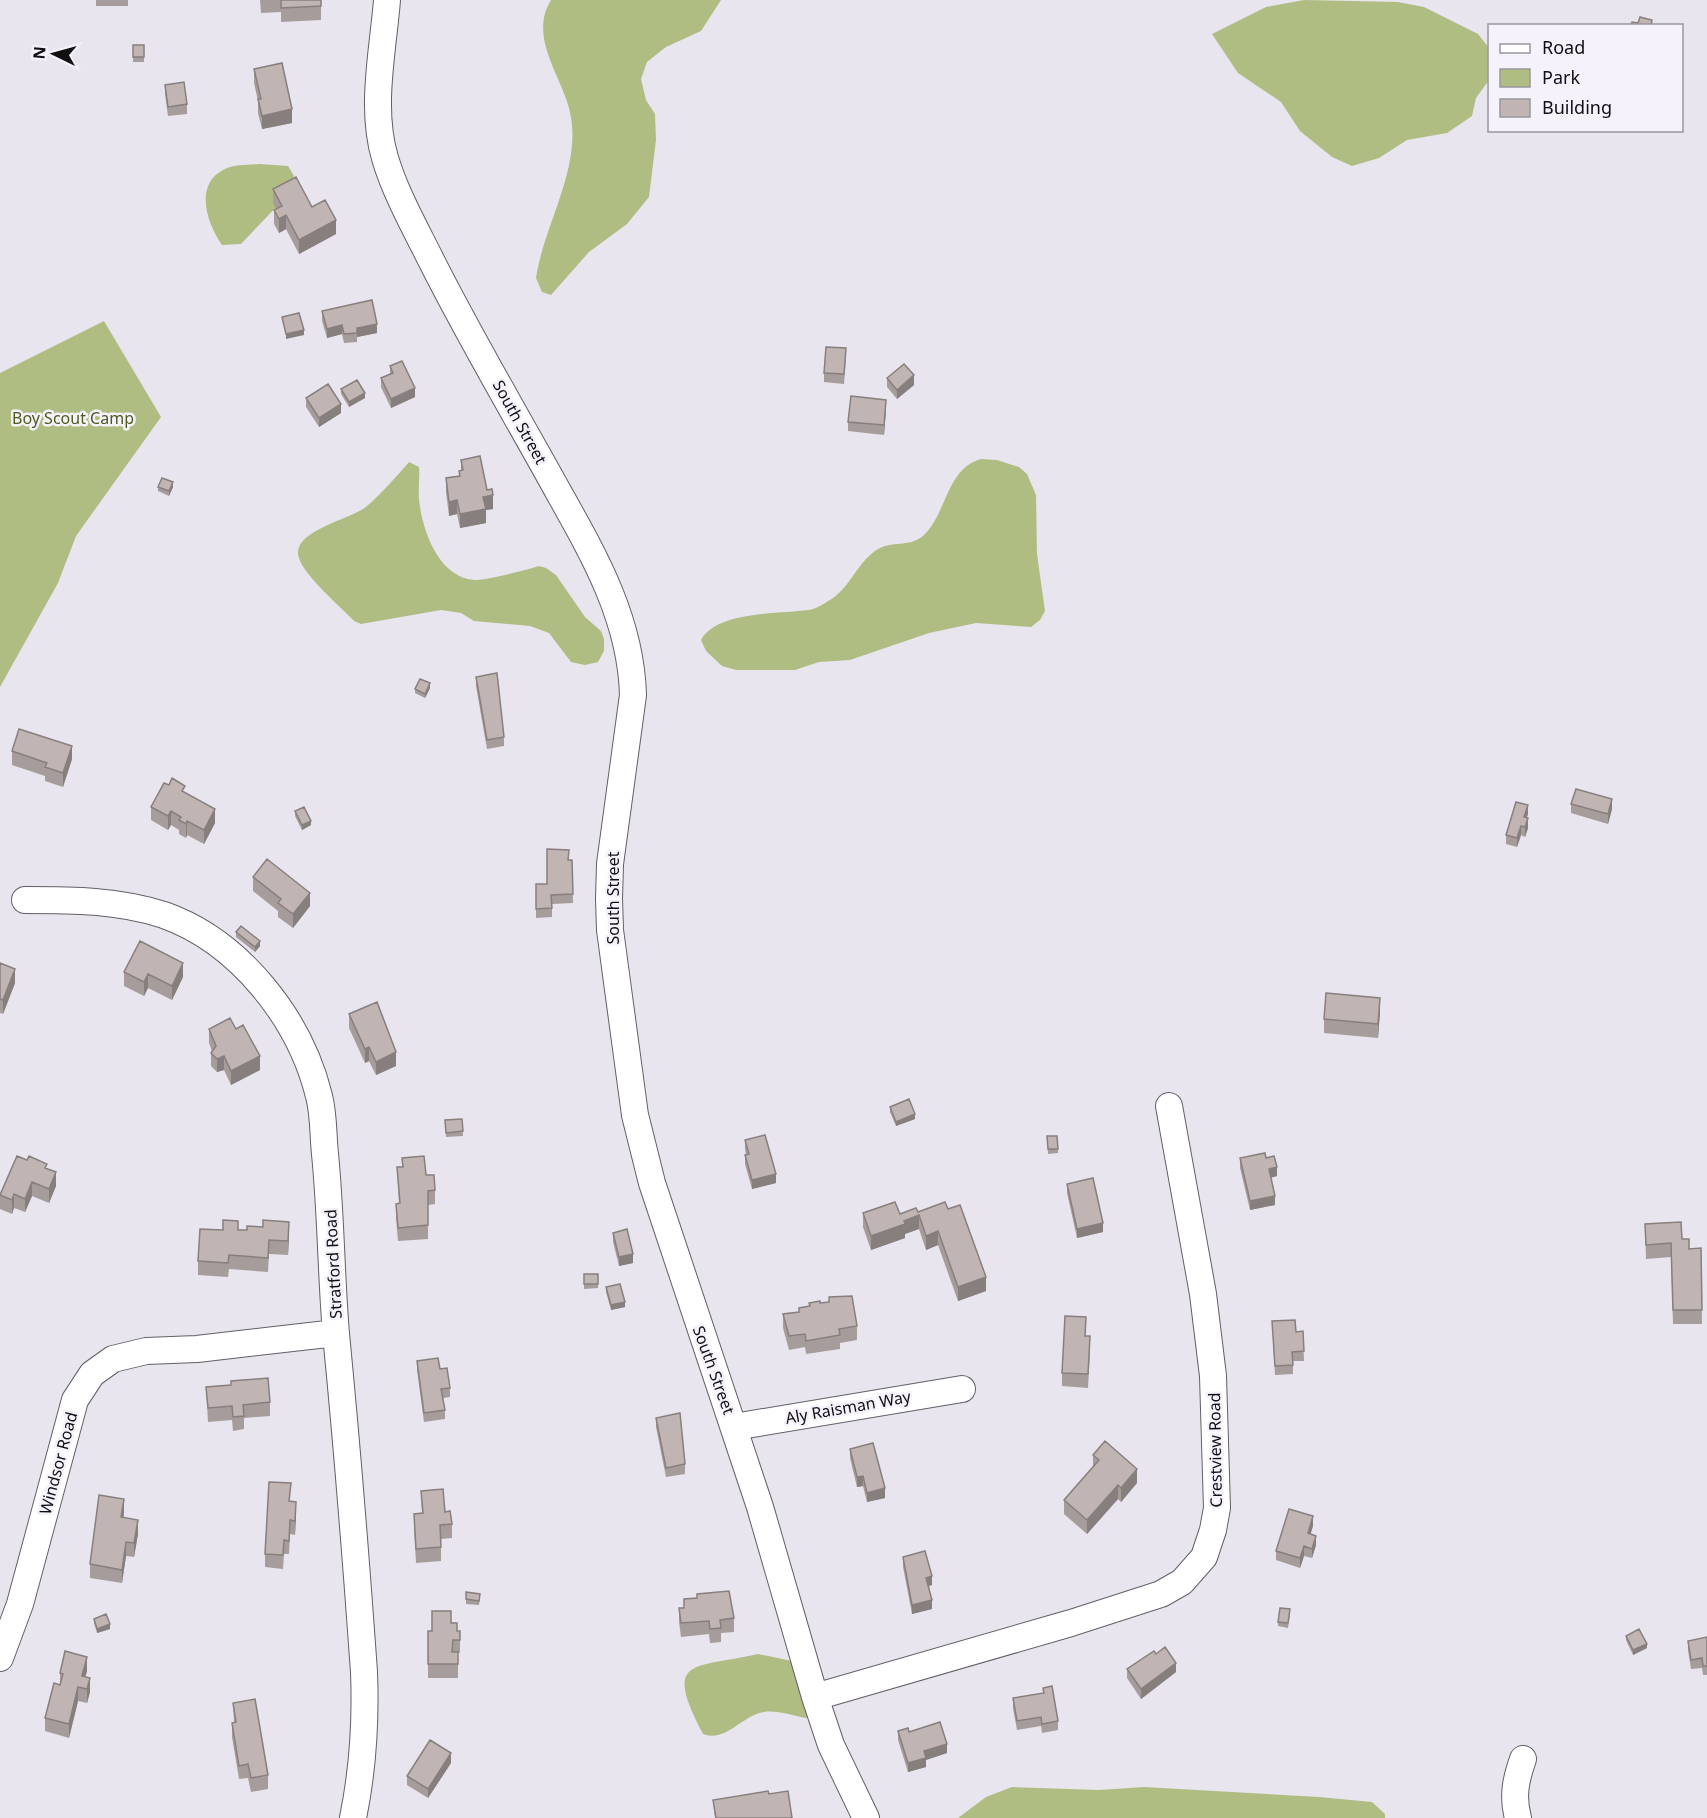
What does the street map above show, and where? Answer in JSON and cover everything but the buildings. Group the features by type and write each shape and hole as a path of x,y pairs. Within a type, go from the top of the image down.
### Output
{"street":[{"name":"South Street","path":"387,0 378,104 385,158 411,220 450,297 588,546 614,601 627,642 632,668 633,695 610,864 609,899 610,930 635,1115 652,1183 692,1311 734,1426 815,1697 831,1745 866,1818"},
{"name":"Stratford Road","path":"25,900 101,901 162,915 194,929 226,951 264,986 289,1025 308,1065 320,1098 329,1192 336,1333 343,1395 366,1717 360,1781 352,1818"},
{"name":"Crestview Road","path":"815,1697 1071,1623 1161,1594 1182,1582 1204,1557 1214,1530 1217,1508 1213,1376 1203,1294 1169,1106"},
{"name":"Windsor Road","path":"0,1658 20,1604 75,1400 92,1374 113,1359 146,1351 197,1349 336,1333"},
{"name":"Aly Raisman Way","path":"734,1426 962,1389"},
{"path":"1518,1818 1515,1795 1516,1779 1524,1759"}],"green space":[{"path":"551,0 721,0 701,31 666,47 647,62 641,79 646,100 655,114 656,140 649,197 627,224 589,252 551,295 542,292 536,278 546,238 566,178 572,137 571,117 567,103 545,44 543,29"},
{"path":"1304,0 1398,2 1424,7 1478,34 1488,47 1488,81 1476,98 1472,116 1447,133 1407,140 1379,158 1352,166 1332,157 1300,131 1281,102 1238,73 1212,34 1266,7"},
{"path":"260,164 288,166 294,176 281,202 241,244 222,245 208,216 206,195 208,185 214,177 227,168"},
{"name":"Boy Scout Camp","path":"104,321 161,417 76,536 58,583 0,687 0,373"},
{"path":"981,459 997,460 1019,467 1027,474 1036,495 1037,554 1045,611 1040,620 1031,627 976,623 929,633 850,660 819,662 795,670 736,670 722,666 706,651 701,640 720,624 750,616 818,607 839,593 863,562 875,551 888,545 919,539 932,525 961,471"},
{"path":"409,462 419,467 419,499 424,525 442,562 462,577 475,580 539,566 546,568 556,575 585,617 601,631 604,651 598,662 585,665 571,662 549,633 530,626 474,621 461,613 441,610 361,624 354,621 323,591 302,566 298,549 303,540 312,533 367,506"},
{"path":"758,1654 797,1662 814,1714 806,1718 779,1712 764,1712 748,1718 719,1735 703,1734 685,1691 685,1678 691,1670 701,1665"},
{"path":"1012,1787 1099,1790 1144,1787 1319,1797 1372,1802 1385,1814 1385,1818 958,1818 986,1797"}]}
